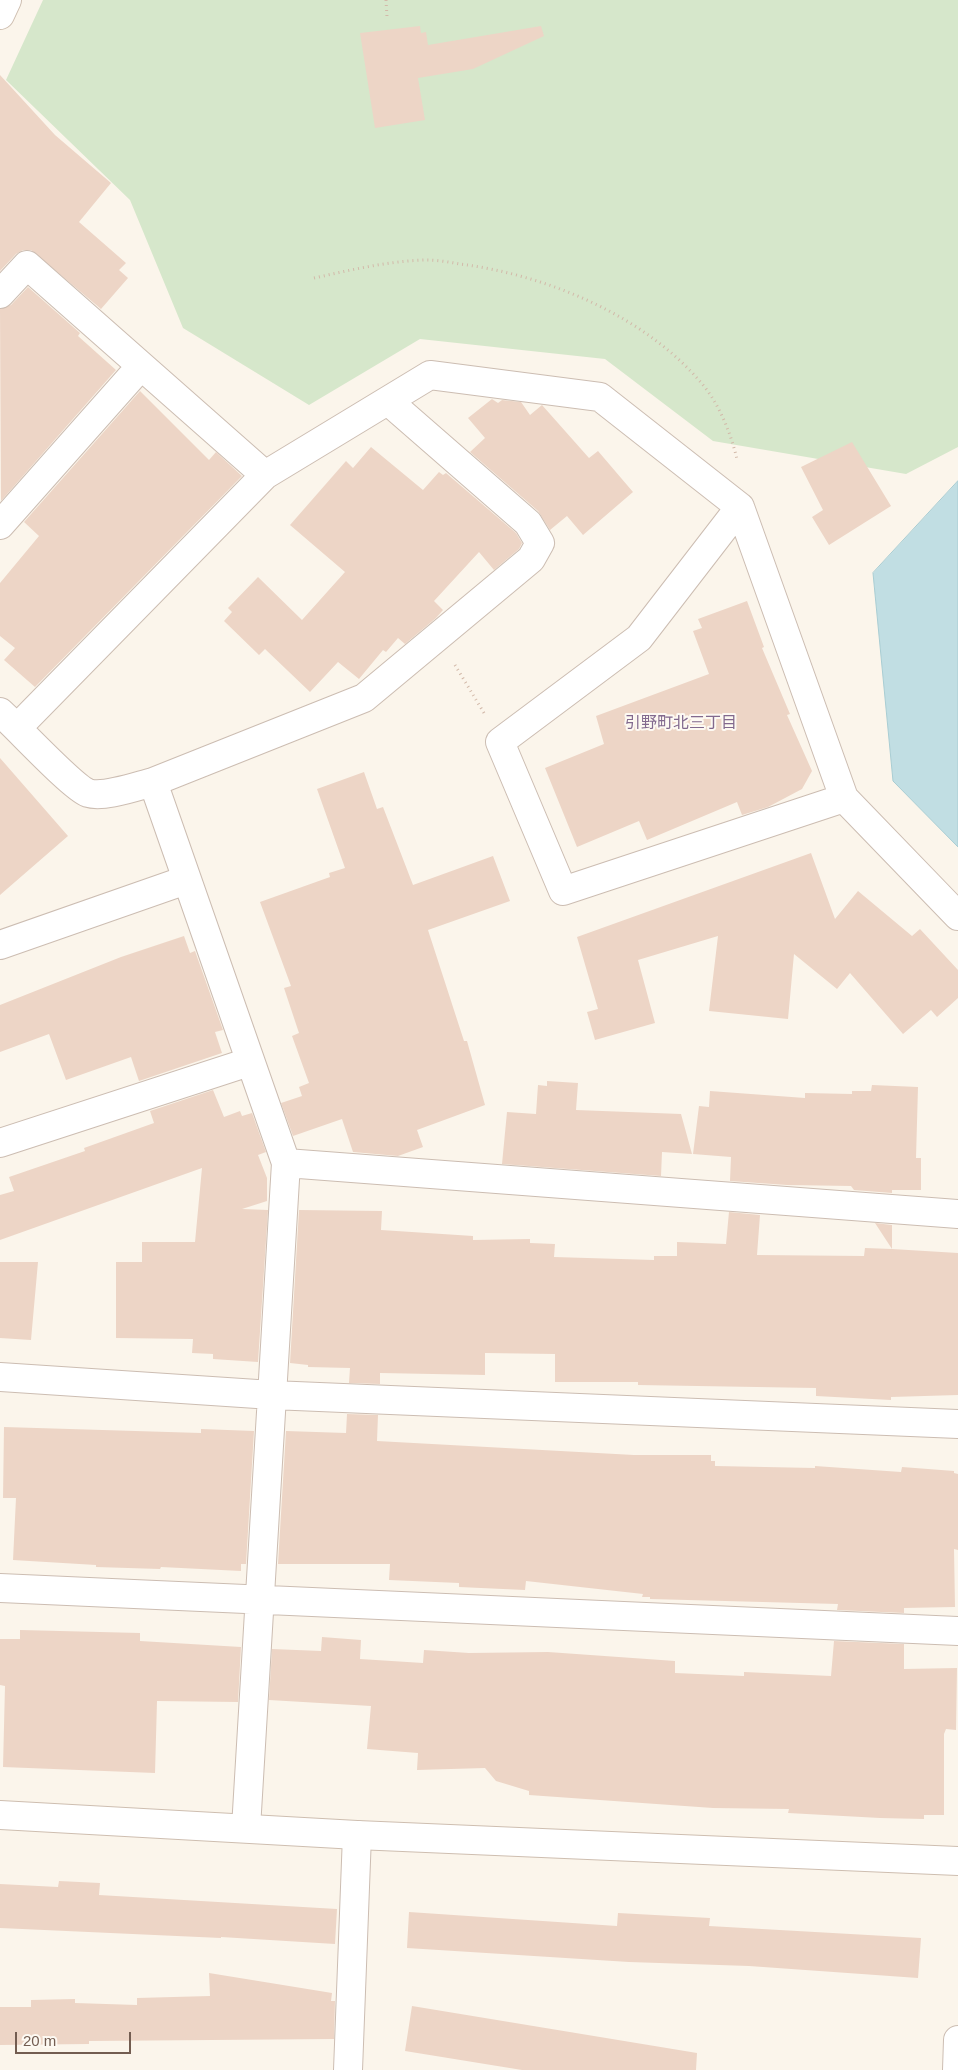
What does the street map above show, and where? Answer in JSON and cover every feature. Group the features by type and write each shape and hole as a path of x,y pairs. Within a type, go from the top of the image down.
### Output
{"street":[{"path":"0,15 7,0"},
{"path":"0,294 27,265 265,475"},
{"path":"0,525 141,366"},
{"path":"388,401 528,523 540,543 531,560 364,698 153,782 112,792 88,793 70,780 9,720 265,475 430,375 600,397 740,507 844,798 958,916"},
{"path":"740,507 639,638 500,742 563,891 844,798"},
{"path":"153,782 286,1163 246,1828"},
{"path":"0,945 186,880"},
{"path":"0,1143 250,1062"},
{"path":"286,1163 958,1214"},
{"path":"0,1377 272,1395 958,1424"},
{"path":"0,1588 958,1631"},
{"path":"0,1815 357,1835 958,1861"},
{"path":"348,2070 357,1835"},
{"path":"957,2070 958,2040"}],"path":[{"path":"386,0 387,17"},
{"path":"314,278 368,266 428,260 491,268 542,282 616,314 672,354 707,391 729,430 739,467 740,507"},
{"path":"438,636 500,742"}],"green space":[{"path":"43,0 958,0 958,447 906,474 713,441 605,359 420,339 309,405 183,328 130,200 6,80"}],"water":[{"path":"958,481 958,847 893,781 873,573"}],"building":[{"path":"420,26 421,33 426,32 428,45 541,26 544,36 473,69 418,78 425,120 375,128 360,33"},
{"path":"0,75 55,135 111,183 79,222 126,263 119,270 128,278 101,309 31,250 23,250 16,254 0,271"},
{"path":"28,287 80,333 78,336 116,370 1,501 0,309 11,305"},
{"path":"140,391 209,460 216,452 242,476 35,687 4,660 15,648 0,636 0,583 39,536 24,522"},
{"path":"492,399 498,403 502,400 521,402 530,415 542,405 589,458 598,451 633,492 583,535 567,516 550,530 538,511 470,452 485,438 468,418"},
{"path":"852,442 891,506 829,545 812,517 823,510 801,467"},
{"path":"371,447 423,490 439,472 443,475 446,473 516,533 522,543 519,549 494,570 479,552 434,601 443,610 436,618 405,644 398,638 386,652 383,650 359,679 338,662 310,692 265,649 259,655 224,621 232,612 228,608 258,577 302,620 345,572 290,525 346,461 353,468"},
{"path":"747,601 764,647 762,648 790,714 787,715 812,771 802,789 768,807 742,815 737,802 647,840 639,821 577,847 545,768 604,744 596,716 709,674 693,631 702,628 698,619"},
{"path":"0,758 68,836 0,895"},
{"path":"364,772 377,809 383,807 413,885 493,856 510,901 428,930 464,1041 467,1041 485,1105 417,1130 423,1147 398,1156 353,1152 342,1119 293,1136 281,1103 302,1096 299,1087 309,1083 292,1036 299,1033 284,988 291,986 260,902 330,877 329,873 345,868 317,789"},
{"path":"811,853 835,919 858,891 912,936 920,929 958,970 958,998 937,1017 931,1010 903,1034 850,973 837,989 794,954 788,1019 709,1011 718,936 638,960 655,1023 595,1040 587,1012 598,1009 577,937"},
{"path":"184,936 190,953 195,951 223,1030 215,1032 222,1053 139,1081 131,1057 66,1080 49,1034 0,1052 0,1005 121,957"},
{"path":"547,1081 578,1083 576,1110 681,1114 692,1154 662,1152 661,1176 502,1164 507,1112 536,1114 538,1085 547,1086"},
{"path":"872,1085 918,1087 916,1158 921,1158 921,1190 892,1190 892,1193 854,1190 851,1186 787,1185 730,1181 731,1157 693,1154 699,1106 709,1107 710,1091 805,1098 805,1093 852,1094 852,1091 871,1091"},
{"path":"213,1090 224,1117 240,1111 242,1116 252,1113 266,1152 258,1155 267,1178 267,1201 242,1209 268,1210 258,1362 213,1359 213,1354 192,1353 193,1339 116,1338 116,1262 142,1262 142,1242 195,1242 202,1168 0,1240 0,1195 14,1191 9,1177 85,1151 84,1148 154,1123 150,1111"},
{"path":"299,1210 382,1211 381,1230 473,1236 473,1240 530,1239 530,1243 555,1244 554,1257 654,1260 654,1256 677,1256 677,1242 726,1244 729,1212 760,1215 757,1255 864,1256 865,1248 958,1253 958,1395 891,1397 891,1400 816,1396 816,1388 638,1385 638,1382 555,1382 555,1354 485,1353 485,1375 380,1373 380,1384 349,1383 350,1368 308,1367 308,1365 290,1363"},
{"path":"875,1223 892,1225 892,1249"},
{"path":"0,1262 38,1262 31,1340 0,1338"},
{"path":"347,1414 378,1415 377,1441 634,1455 711,1455 711,1461 715,1461 715,1466 815,1468 815,1466 901,1472 902,1467 954,1471 954,1473 958,1474 958,1550 954,1549 955,1607 904,1608 904,1613 837,1610 838,1604 650,1599 650,1597 642,1597 643,1594 526,1581 525,1590 459,1587 459,1583 389,1580 390,1564 278,1564 286,1431 346,1433"},
{"path":"4,1427 201,1433 201,1429 254,1431 246,1564 241,1564 241,1571 161,1567 160,1569 96,1567 96,1565 13,1560 16,1498 3,1498"},
{"path":"20,1630 140,1633 140,1641 241,1647 238,1702 157,1701 155,1773 3,1767 5,1686 0,1685 0,1639 20,1639"},
{"path":"322,1637 361,1640 360,1659 423,1663 424,1650 469,1653 548,1652 675,1661 675,1673 744,1676 744,1672 831,1676 834,1641 904,1644 904,1669 957,1668 956,1730 946,1729 944,1734 944,1815 924,1815 924,1819 880,1818 788,1813 789,1809 713,1808 529,1795 529,1791 496,1781 485,1768 417,1770 418,1753 367,1749 371,1706 269,1700 272,1649 321,1651"},
{"path":"59,1881 100,1883 99,1895 337,1909 335,1944 221,1937 0,1928 0,1884 58,1887"},
{"path":"409,1912 617,1926 618,1913 710,1918 709,1926 921,1938 918,1978 749,1966 629,1962 407,1948"},
{"path":"209,1973 332,1993 331,2001 335,2001 334,2039 89,2041 89,2044 0,2045 0,2007 31,2007 31,2000 75,1999 75,2003 137,2005 137,1998 210,1996"},
{"path":"412,2006 697,2053 696,2070 522,2070 405,2051"}],"district":[{"name":"引野町北三丁目","path":"681,724"}]}
